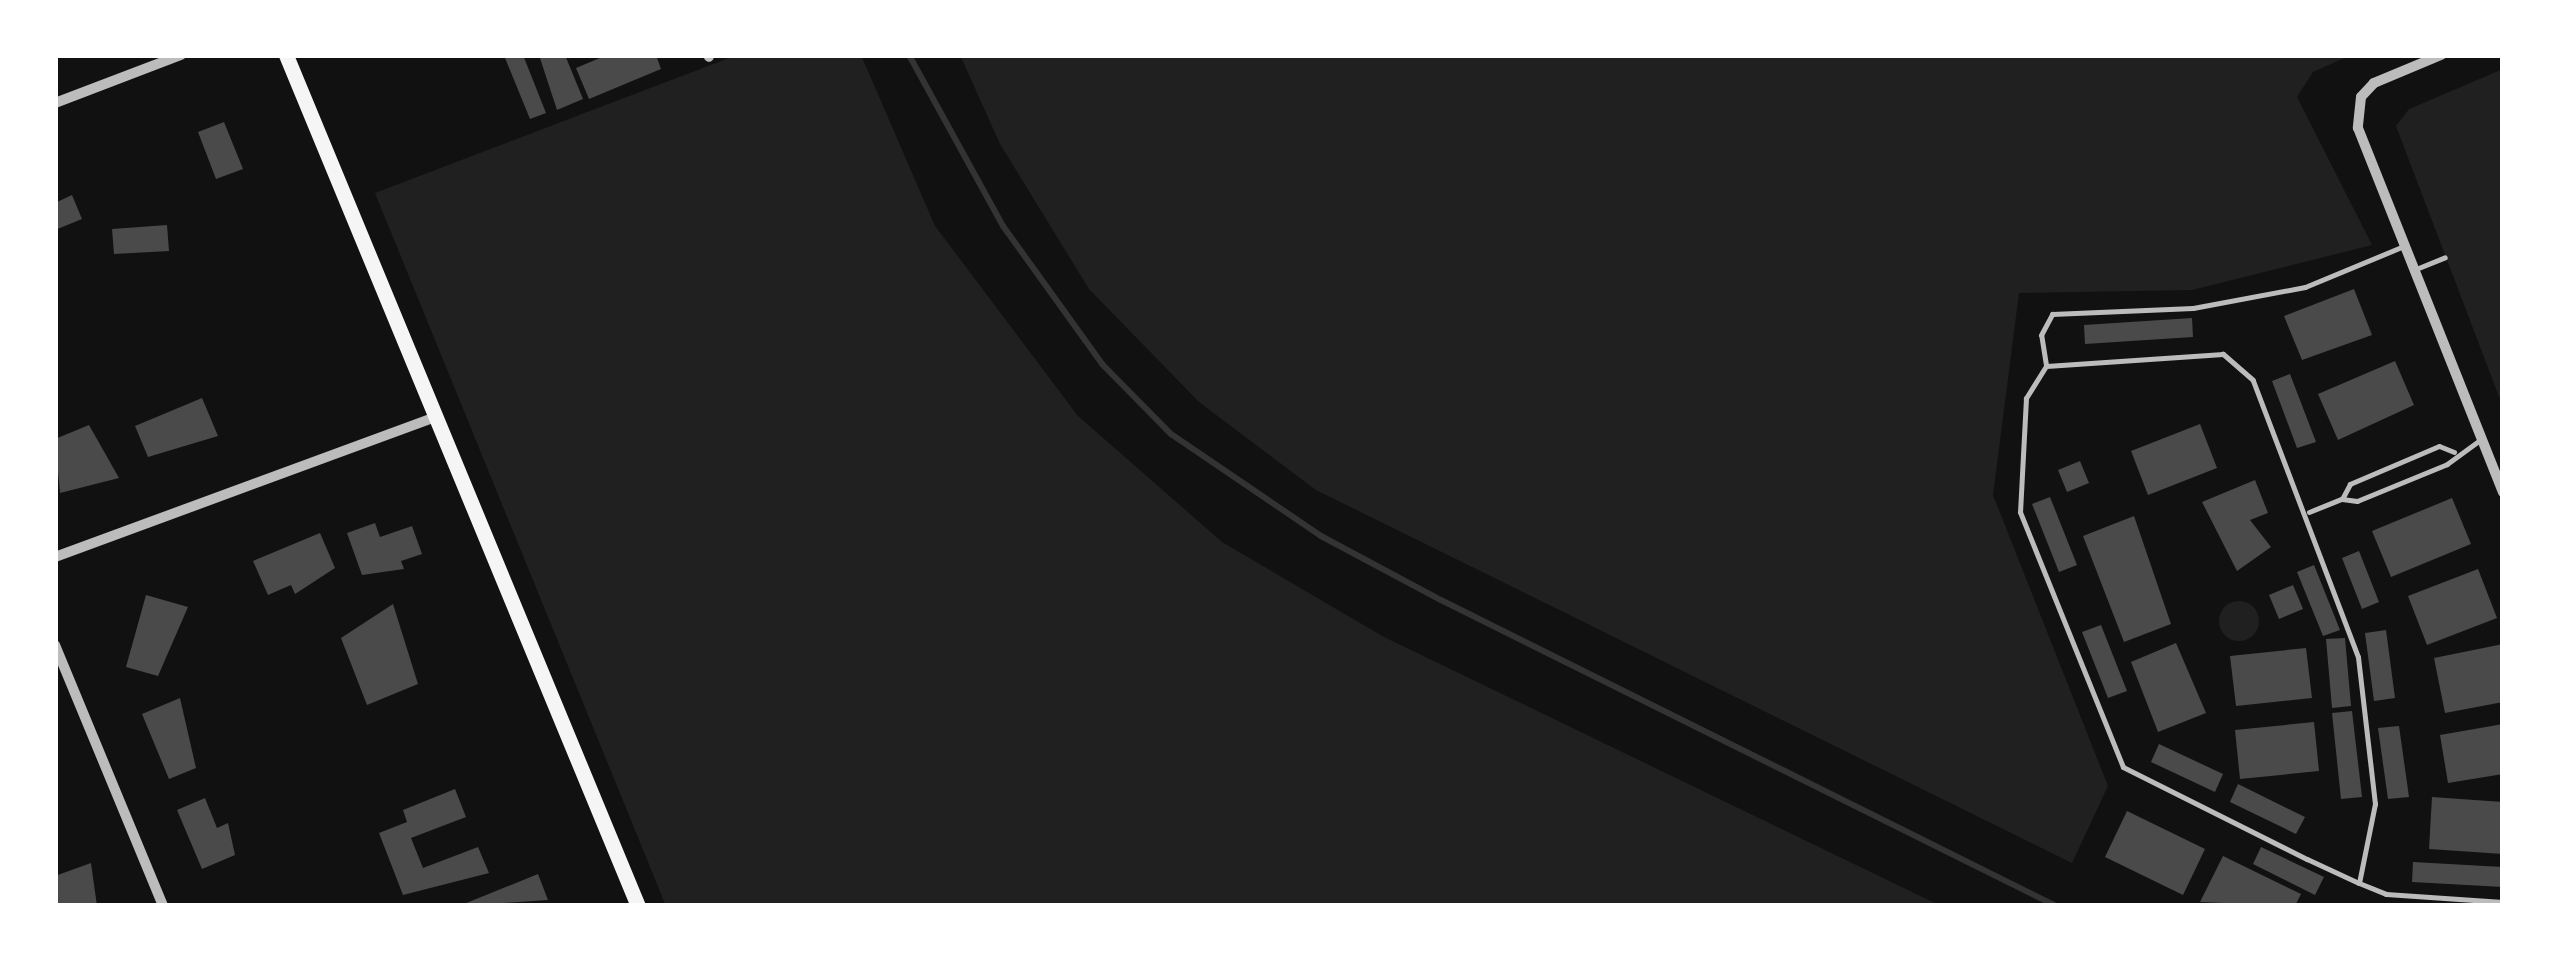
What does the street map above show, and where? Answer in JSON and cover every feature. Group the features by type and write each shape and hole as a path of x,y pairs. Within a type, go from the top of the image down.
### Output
{"main road":[{"path":"286,55 638,906"}],"street":[{"path":"55,103 182,55"},
{"path":"2441,55 2374,82 2361,97 2358,128 2503,492"},
{"path":"55,557 438,416"},
{"path":"55,645 163,906"}],"lane":[{"path":"2404,246 2305,287 2193,308 2052,314 2040,335 2046,366 2026,398 2020,512 2123,767 2359,883 2503,902"},
{"path":"2414,270 2445,257"},
{"path":"2046,366 2223,354 2238,361 2309,512 2358,657 2375,804 2359,883"},
{"path":"2309,512 2342,498 2358,501 2446,464 2454,452 2482,440"},
{"path":"2342,498 2350,484 2439,446 2454,452"}],"shaded area":[{"path":"737,55 861,55 935,226 1078,416 1222,542 1384,637 1941,906 666,906 375,193"},
{"path":"960,55 2351,55 2313,72 2297,97 2372,245 2192,290 2019,293 1993,495 2108,786 2072,863 1316,490 1199,402 1089,289 1000,144"},
{"path":"2503,69 2503,407 2396,126 2409,109"},
{"path":"2239,601 2253,607 2259,621 2253,635 2239,641 2225,635 2219,621 2225,607"}],"building":[{"path":"523,55 546,113 530,119 505,58"},
{"path":"539,55 565,55 583,99 557,110"},
{"path":"607,55 656,55 661,69 589,99 576,68"},
{"path":"224,122 243,169 216,179 198,132"},
{"path":"72,195 82,219 55,230 55,203"},
{"path":"167,225 169,251 114,254 112,229"},
{"path":"2354,289 2372,335 2302,360 2284,316"},
{"path":"2192,318 2193,337 2085,344 2084,325"},
{"path":"2395,361 2414,405 2338,440 2318,394"},
{"path":"2290,374 2316,442 2297,448 2272,381"},
{"path":"202,398 218,436 148,457 135,426"},
{"path":"2200,424 2217,468 2148,495 2131,451"},
{"path":"89,425 119,478 60,493 55,439"},
{"path":"2080,461 2089,483 2067,492 2058,470"},
{"path":"2255,480 2268,513 2250,520 2271,547 2237,571 2202,502"},
{"path":"2050,497 2077,565 2059,572 2032,504"},
{"path":"2452,498 2471,544 2391,577 2372,531"},
{"path":"2134,516 2171,624 2124,642 2083,536"},
{"path":"375,523 380,537 412,526 422,554 401,561 404,569 362,575 347,533"},
{"path":"320,533 335,568 295,594 291,585 268,595 253,561"},
{"path":"2359,551 2379,602 2362,609 2342,558"},
{"path":"2314,565 2340,630 2323,636 2297,572"},
{"path":"2478,569 2497,618 2427,645 2408,596"},
{"path":"2293,585 2303,609 2279,619 2269,595"},
{"path":"146,595 188,607 158,676 126,667"},
{"path":"393,604 418,684 367,705 341,638"},
{"path":"2101,625 2127,691 2108,698 2082,632"},
{"path":"2386,630 2395,698 2374,701 2365,633"},
{"path":"2345,638 2351,706 2332,708 2326,639"},
{"path":"2176,643 2206,713 2158,732 2131,662"},
{"path":"2503,644 2503,702 2445,713 2434,658"},
{"path":"2306,648 2312,698 2236,706 2230,656"},
{"path":"180,698 196,768 169,779 142,714"},
{"path":"2352,711 2362,797 2341,799 2332,713"},
{"path":"2314,722 2319,771 2240,779 2235,730"},
{"path":"2503,724 2503,774 2448,783 2440,735"},
{"path":"2399,726 2409,797 2388,799 2378,728"},
{"path":"2159,744 2223,774 2215,792 2151,762"},
{"path":"2238,784 2305,817 2296,834 2230,802"},
{"path":"455,789 466,817 411,838 423,868 478,847 489,873 403,895 379,833 407,822 403,810"},
{"path":"2432,797 2503,802 2503,854 2429,849"},
{"path":"205,798 217,828 228,823 235,855 202,869 177,810"},
{"path":"2127,811 2205,849 2183,895 2105,857"},
{"path":"2261,847 2324,877 2315,895 2253,864"},
{"path":"2223,856 2301,894 2295,906 2200,902"},
{"path":"2413,862 2503,867 2503,887 2412,882"},
{"path":"91,863 97,906 55,906 55,876"},
{"path":"538,874 548,900 459,906"}],"waterway":[{"path":"909,55 1003,226 1102,364 1171,434 1321,536 1441,600 2056,906"}]}
